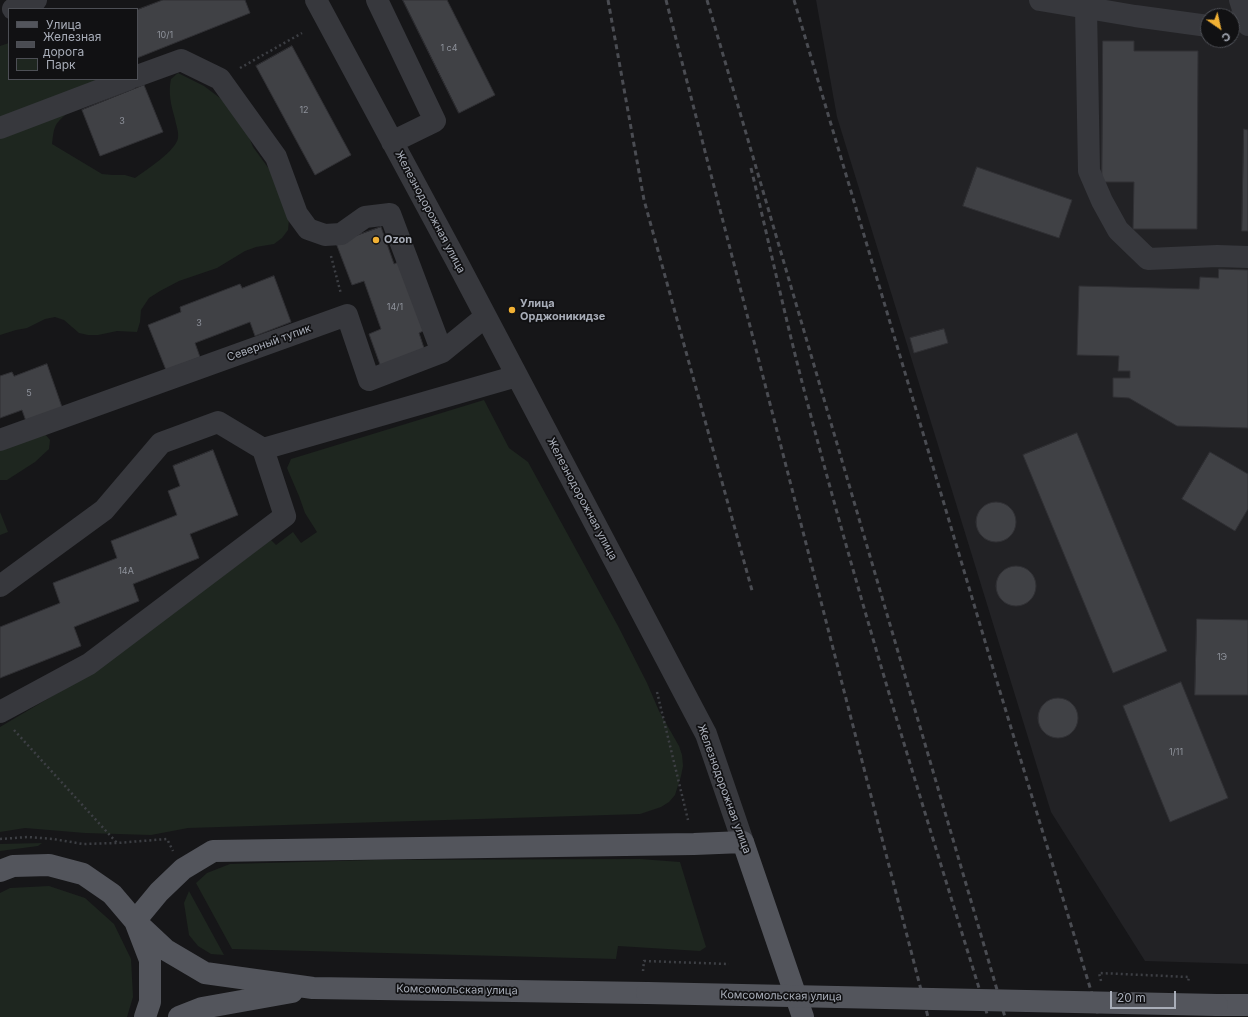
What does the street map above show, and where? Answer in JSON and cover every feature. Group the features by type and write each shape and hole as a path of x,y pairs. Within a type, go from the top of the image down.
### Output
{"main road":[{"path":"135,921 159,892 183,869 213,851 743,842"},
{"name":"Железнодорожная улица","path":"743,842 803,1017"},
{"path":"4,868 49,865 83,874 112,894 135,921 150,960 150,1002 145,1017"},
{"name":"Комсомольская улица","path":"135,921 166,950 205,973 313,988 1248,1005"},
{"name":"Комсомольская улица","path":"179,1017 202,1008 313,988"}],"street":[{"path":"16,8 36,0"},
{"path":"377,0 435,121 392,142"},
{"path":"1040,0 1200,25"},
{"path":"1240,0 1248,25"},
{"name":"Железнодорожная улица","path":"321,2 392,142 706,734 743,842"},
{"path":"1086,8 1089,171 1102,201 1118,230 1148,259 1217,256 1248,257"},
{"path":"138,76 181,60 220,79 276,157 297,214 308,229 325,234 341,234 365,217 390,214 442,352"},
{"path":"0,128 126,80"},
{"path":"347,315 369,380 442,352 486,317"},
{"name":"Северный тупик","path":"0,440 347,315"},
{"path":"263,449 517,376"},
{"path":"0,586 104,510 161,444 218,422 263,449 285,516 90,664 5,719"}],"path":[{"path":"220,79 302,33"},
{"path":"325,234 347,315"},
{"path":"5,719 117,843"},
{"path":"0,839 28,837 83,844 167,839 183,869"},
{"path":"644,972 644,961 728,964"},
{"path":"1099,973 1189,977 1188,982"}],"shaded area":[{"path":"816,0 1248,0 1248,964 1145,961 1051,812 837,117"}],"green space":[{"path":"8,43 8,80 111,80 73,108 60,120 54,130 52,144 102,174 125,175 135,178 172,149 178,136 170,99 171,79 178,73 204,86 228,104 249,137 253,147 272,173 289,219 288,230 282,238 274,244 256,247 245,251 217,268 179,281 149,298 141,310 137,332 117,331 98,335 88,335 79,333 64,320 55,317 45,319 27,328 0,335 0,46"},
{"path":"484,400 509,448 528,462 618,626 647,683 659,711 679,746 683,766 675,795 669,802 661,807 640,814 188,828 151,835 85,833 25,828 0,832 0,727 93,672 271,540 276,545 293,532 301,543 317,532 305,513 287,468 291,459"},
{"path":"44,433 50,440 49,449 35,462 7,480 0,480 0,445"},
{"path":"0,512 8,532 0,535"},
{"path":"42,843 38,846 0,851 0,844"},
{"path":"640,859 680,862 706,947 700,951 618,946 616,959 232,949 196,883 207,873 230,864 374,860"},
{"path":"49,886 85,898 114,924 131,959 133,997 127,1017 0,1017 0,893 10,888"},
{"path":"189,891 224,955 211,954 198,946 189,935 184,903"}],"building":[{"path":"163,0 245,0 250,13 138,58 138,10"},
{"path":"403,0 447,0 495,95 459,113"},
{"path":"1103,41 1134,41 1134,51 1198,51 1197,229 1133,229 1134,182 1102,182"},
{"path":"292,46 351,155 315,175 256,66"},
{"path":"144,85 163,132 100,156 82,110"},
{"path":"1244,129 1248,130 1248,231 1242,231"},
{"path":"977,167 1072,200 1059,238 963,206"},
{"path":"381,227 394,264 401,261 425,330 419,333 426,354 382,370 369,334 381,329 364,281 352,285 336,243"},
{"path":"1219,269 1248,270 1248,428 1177,426 1129,398 1113,397 1113,378 1130,378 1130,371 1118,371 1119,356 1077,355 1079,286 1199,289 1200,277 1218,278"},
{"path":"274,276 291,322 255,336 250,322 195,343 200,357 166,370 148,325 181,312 180,307 240,284 242,288"},
{"path":"944,329 948,343 914,353 910,338"},
{"path":"47,364 63,410 27,424 22,410 0,418 0,376 12,372 14,376"},
{"path":"1077,433 1167,651 1113,673 1023,455"},
{"path":"213,450 238,515 190,534 199,558 133,584 139,601 74,627 81,646 0,678 0,627 60,603 53,583 117,558 111,541 177,515 168,491 180,486 173,466"},
{"path":"1210,452 1248,474 1248,509 1235,531 1182,499"},
{"path":"992,502 1000,502 1007,505 1013,511 1016,522 1013,533 1007,539 1000,542 992,542 985,539 979,533 976,526 976,518 979,511 985,505"},
{"path":"1012,566 1020,566 1027,569 1033,575 1036,586 1033,597 1027,603 1020,606 1012,606 1005,603 999,597 996,590 996,582 999,575 1005,569"},
{"path":"1197,619 1248,620 1248,695 1195,695"},
{"path":"1181,682 1228,798 1170,822 1123,706"},
{"path":"1062,698 1069,701 1075,707 1078,718 1077,726 1069,735 1062,738 1054,738 1047,735 1039,726 1038,714 1041,707 1050,699"}],"railway":[{"path":"608,0 644,200 753,594"},
{"path":"666,0 928,1017"},
{"path":"707,0 1005,1017"},
{"path":"794,0 998,685 1099,1017"},
{"path":"751,168 800,375 850,559 988,1017"}],"place":[{"name":"Ozon","path":"376,240"},
{"name":"Улица Орджоникидзе","path":"512,310"}]}
